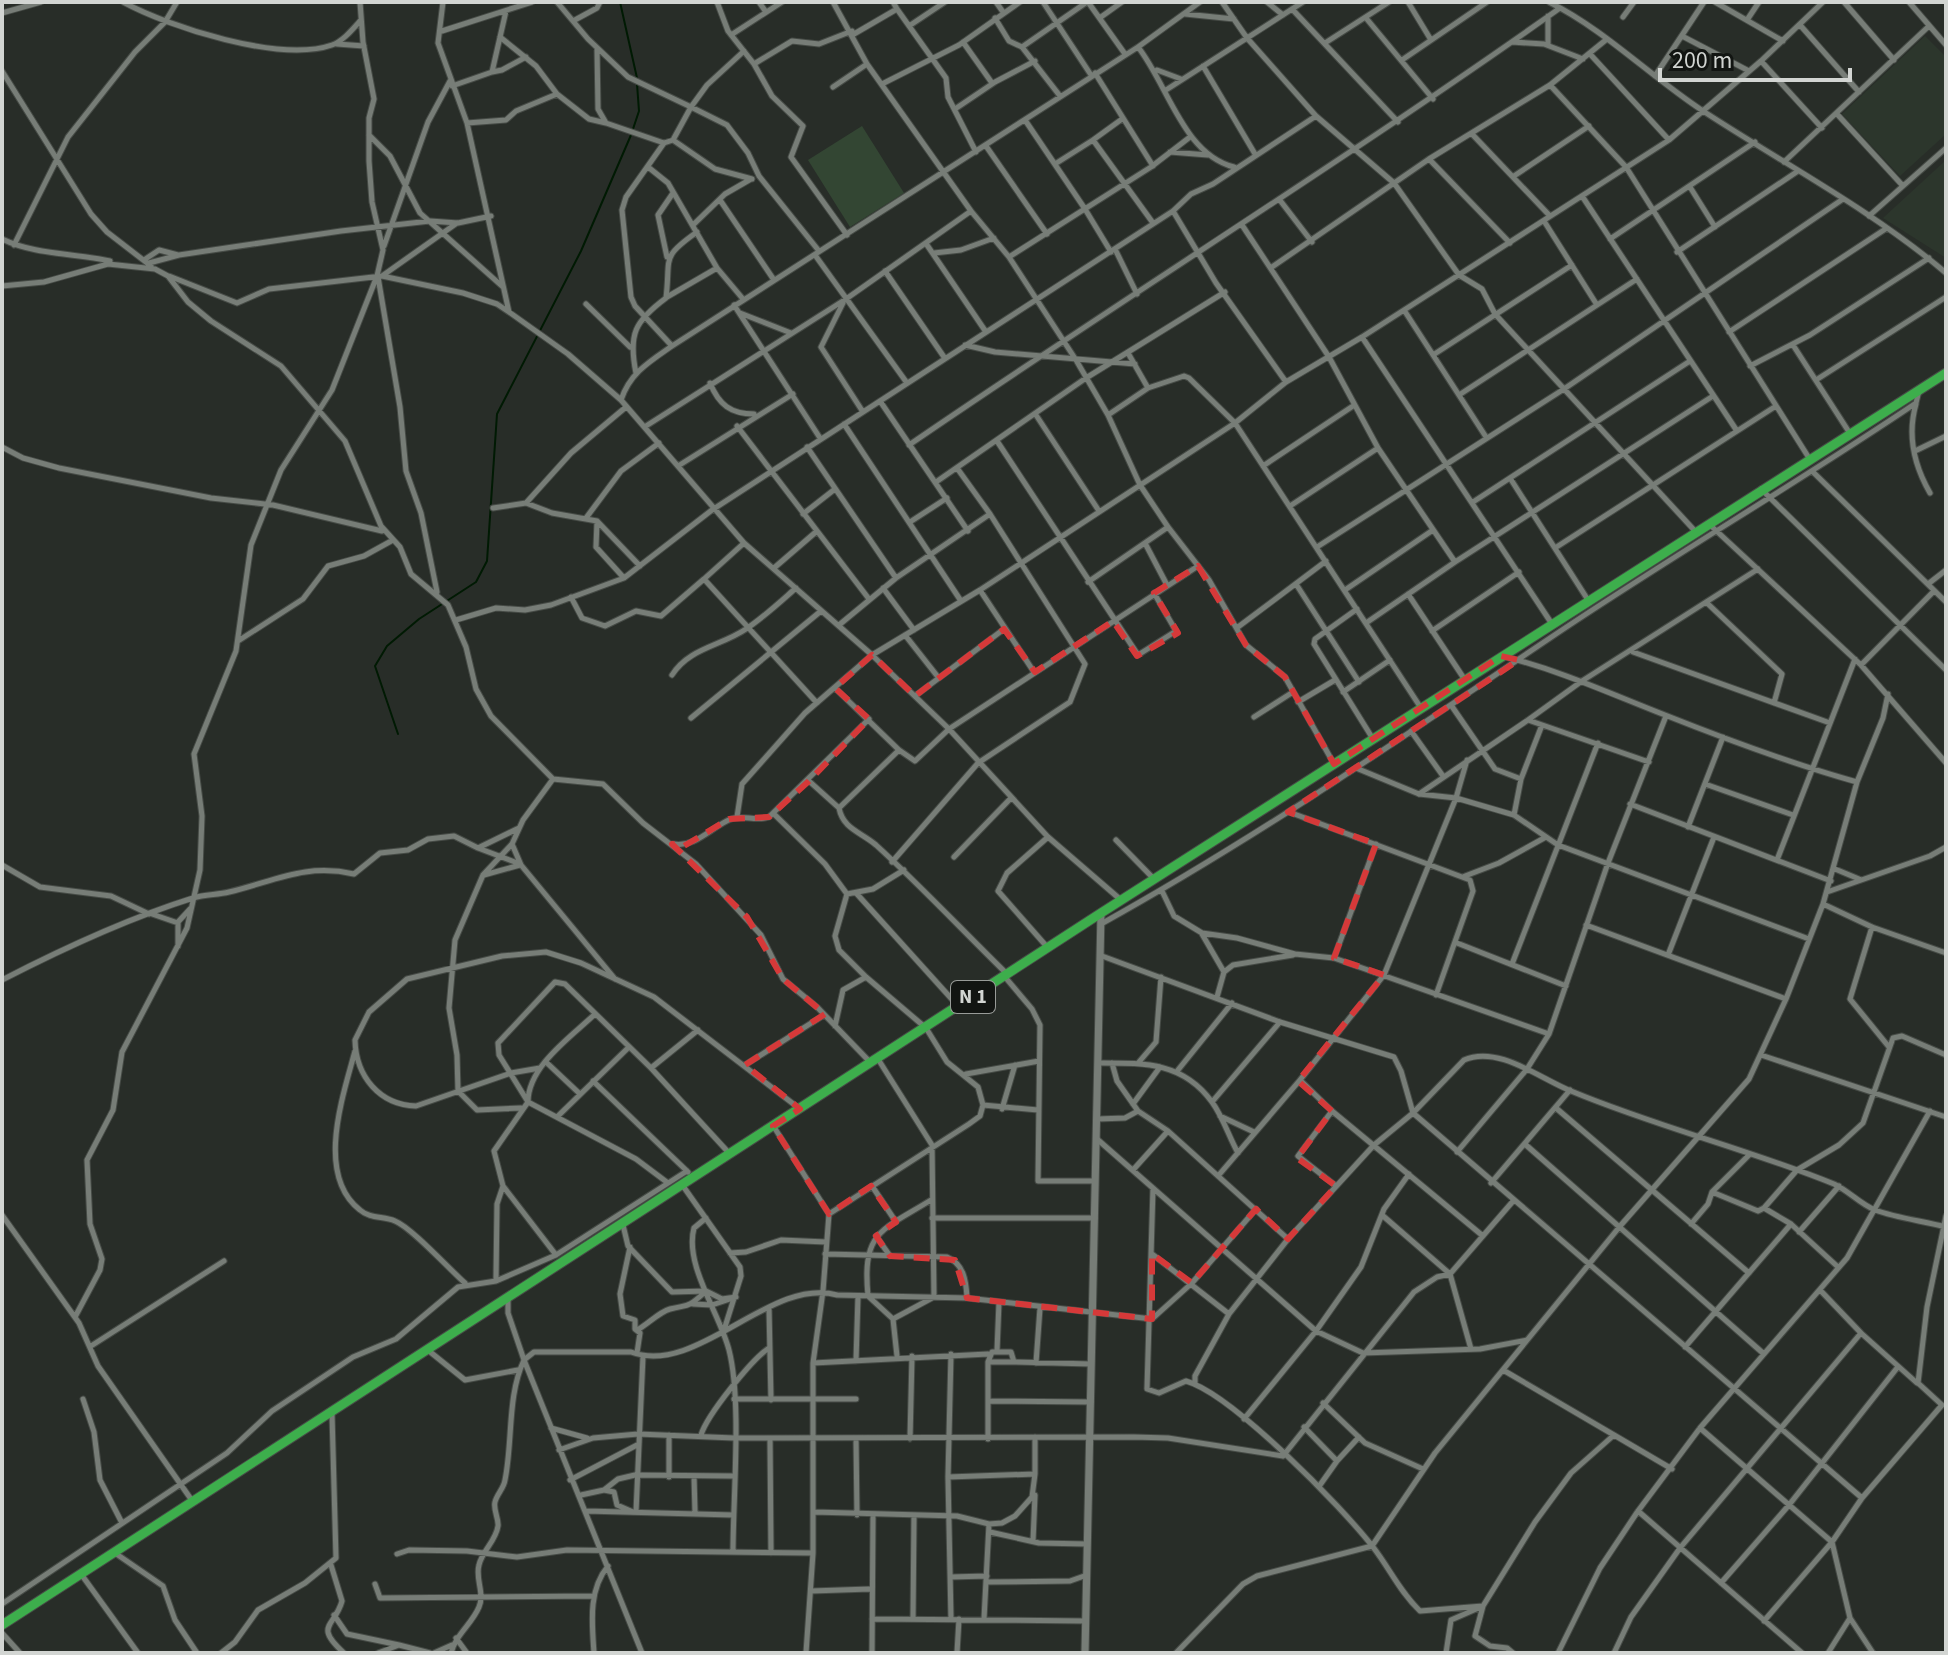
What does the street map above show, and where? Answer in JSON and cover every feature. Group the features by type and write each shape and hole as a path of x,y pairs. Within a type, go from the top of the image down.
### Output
{"highway":[{"name":"N 1","path":"2,1625 508,1300 682,1185 690,1174 730,1154 1153,879 1849,432 1946,373"}],"street":[{"path":"2,13 41,2"},
{"path":"123,2 165,22 279,49 311,49 336,44 364,46"},
{"path":"14,245 55,157 135,52 165,22 177,2"},
{"path":"360,2 360,20 374,99 369,135 372,202 383,250"},
{"path":"443,2 442,31 438,43 467,123 491,216 509,312"},
{"path":"442,31 532,2"},
{"path":"557,2 597,48 628,77 727,125 748,153 755,178 817,253 907,383"},
{"path":"573,21 597,8 600,2"},
{"path":"717,2 731,35 754,64 772,96 803,126 791,157 847,235"},
{"path":"759,2 766,12"},
{"path":"731,35 782,2"},
{"path":"834,2 853,32 867,64 971,211 1009,257 1076,360 1108,415 1140,485 1198,566 1238,627 1246,645 1278,668 1334,764"},
{"path":"893,2 946,78 955,109 976,152"},
{"path":"996,2 1003,12"},
{"path":"882,84 963,42 1020,2"},
{"path":"1043,2 1153,166"},
{"path":"1022,47 1087,2 1101,17 1125,54"},
{"path":"1101,17 1122,2"},
{"path":"621,400 627,382 672,346 1138,47 1200,2"},
{"path":"1222,2 1247,38 1316,116 1394,183 1459,275 1482,289 1495,314 1695,531"},
{"path":"1166,90 1303,2"},
{"path":"1325,43 1389,2"},
{"path":"1408,2 1431,40"},
{"path":"1402,60 1487,2"},
{"path":"1549,2 1607,39 1703,111 1887,228 1946,273"},
{"path":"1623,17 1634,2"},
{"path":"1655,76 1704,2"},
{"path":"1715,2 1783,41"},
{"path":"1747,20 1759,2"},
{"path":"737,817 742,784 817,703 872,655 980,590 1235,423 1286,382 1362,337 1669,140 1761,61 1823,2"},
{"path":"1844,2 1894,60"},
{"path":"909,26 942,3"},
{"path":"1269,4 1283,15"},
{"path":"1269,4 1271,23"},
{"path":"1914,4 1946,45"},
{"path":"909,445 1040,355 1433,99 1560,8"},
{"path":"754,64 792,41 819,44 853,32 897,9"},
{"path":"1292,9 1398,122"},
{"path":"492,72 506,11"},
{"path":"1185,14 1235,19"},
{"path":"1548,16 1548,45"},
{"path":"995,18 1009,41 1022,47 1035,61 1060,96"},
{"path":"1366,18 1433,99"},
{"path":"336,44 360,20"},
{"path":"1800,25 1859,92"},
{"path":"1784,162 1929,26"},
{"path":"1682,36 1749,71"},
{"path":"500,37 526,57 557,94 589,119 664,143 673,140 707,85 744,51"},
{"path":"1272,267 1429,159 1550,85 1607,39"},
{"path":"963,42 992,83"},
{"path":"1512,42 1548,45 1584,59"},
{"path":"1138,47 1156,70 1190,137 1216,162 1235,168"},
{"path":"597,48 598,109 606,123"},
{"path":"1590,54 1669,140"},
{"path":"437,594 421,513 406,471 400,407 380,276 383,250 389,226 436,104 451,84 502,70 526,57"},
{"path":"955,109 992,83 1035,61"},
{"path":"1761,61 1822,128"},
{"path":"833,87 867,64"},
{"path":"1203,66 1255,154"},
{"path":"1156,70 1182,80"},
{"path":"2,71 91,214 107,232 168,276 237,303 269,289 380,276 463,293 497,304 539,334 621,400 646,426 712,510 744,543 872,655 949,729 1048,837 1121,900"},
{"path":"1550,85 1626,167 1809,458"},
{"path":"467,123 506,120 516,111 557,94"},
{"path":"1837,114 1903,186"},
{"path":"456,620 475,611 525,610 624,578 712,510 1173,211 1191,194 1316,116"},
{"path":"1055,164 1122,119"},
{"path":"1025,120 1113,250 1137,294"},
{"path":"1514,176 1589,126"},
{"path":"1472,134 1550,216"},
{"path":"369,135 390,156 410,198 430,221 503,287"},
{"path":"1009,257 1153,166 1190,137"},
{"path":"673,140 715,169 755,178"},
{"path":"1093,140 1153,223"},
{"path":"1610,239 1755,142"},
{"path":"664,143 622,210 631,297 635,306 672,346"},
{"path":"986,146 1047,234"},
{"path":"1869,216 1946,148"},
{"path":"1170,152 1209,156"},
{"path":"1429,159 1510,243"},
{"path":"648,167 674,192 717,268 743,299"},
{"path":"1677,252 1798,171"},
{"path":"693,225 720,200 755,178"},
{"path":"1690,187 1715,227"},
{"path":"666,298 668,258 658,215 674,192"},
{"path":"1582,196 1737,431"},
{"path":"1279,199 1312,242"},
{"path":"1317,547 1564,389 1843,199"},
{"path":"720,200 774,280"},
{"path":"646,426 846,299 927,245 971,211"},
{"path":"1173,211 1286,382"},
{"path":"147,262 377,227 430,221 458,223 491,216"},
{"path":"1544,221 1597,305"},
{"path":"75,1317 100,1270 102,1259 90,1224 87,1160 113,1110 122,1052 143,1017 165,965 178,947 191,908 200,870 203,804 194,754 237,642 251,545 281,470 320,413 380,276 458,223"},
{"path":"1242,225 1329,357 1378,448 1455,562"},
{"path":"1729,332 1887,228"},
{"path":"668,258 675,248 697,232"},
{"path":"934,253 961,250 994,238"},
{"path":"2,239 14,245 155,269"},
{"path":"927,245 986,332"},
{"path":"147,262 159,250 179,255"},
{"path":"1750,366 1793,345 1929,258"},
{"path":"2,286 44,282 95,266 118,264"},
{"path":"1433,355 1572,265"},
{"path":"636,373 631,347 635,329 645,315 666,298 717,268"},
{"path":"885,271 944,357"},
{"path":"168,276 200,312 281,366 354,456 384,531 400,547 411,574 437,594 456,620 481,701 491,716 553,779 603,784 643,823 672,844 747,917 761,935 783,979 874,1061 932,1145 934,1297"},
{"path":"1459,395 1637,279"},
{"path":"936,482 1086,378 1225,292"},
{"path":"1816,380 1946,297"},
{"path":"846,299 821,347 863,412"},
{"path":"586,304 631,347"},
{"path":"734,305 820,438"},
{"path":"1404,310 1486,437"},
{"path":"739,313 792,333"},
{"path":"1362,337 1552,624"},
{"path":"965,345 995,352 1135,364"},
{"path":"1793,345 1849,432"},
{"path":"1128,353 1148,388"},
{"path":"1473,502 1690,361"},
{"path":"1108,415 1148,388 1184,376 1235,423 1421,708"},
{"path":"710,383 721,402 732,412 757,414"},
{"path":"1920,390 1909,428 1930,493"},
{"path":"678,466 737,426 793,394"},
{"path":"1366,623 1713,396"},
{"path":"880,401 968,531"},
{"path":"1101,924 1162,891 1288,812 1916,403"},
{"path":"1263,466 1353,406"},
{"path":"1555,548 1776,406"},
{"path":"526,503 571,453 626,407"},
{"path":"1036,415 1099,511"},
{"path":"844,424 961,601"},
{"path":"737,426 869,599"},
{"path":"1915,451 1946,436"},
{"path":"997,441 1138,655 1174,635 1174,626 1154,593"},
{"path":"586,518 621,471 659,443"},
{"path":"2,447 23,458 59,468 384,531"},
{"path":"807,447 896,578"},
{"path":"1290,506 1378,448"},
{"path":"892,862 978,763 1070,702 1085,664 990,514 957,468"},
{"path":"1813,472 1946,602"},
{"path":"1510,478 1588,600"},
{"path":"803,514 835,489"},
{"path":"1761,489 1946,670"},
{"path":"910,522 947,498"},
{"path":"493,508 526,503 552,513 597,521 640,566"},
{"path":"839,625 896,578 990,514"},
{"path":"597,521 596,547 624,578"},
{"path":"1708,523 1861,665 1946,763"},
{"path":"1088,582 1168,527"},
{"path":"1345,590 1433,530"},
{"path":"774,568 817,531"},
{"path":"237,642 303,599 328,566 364,556 393,540"},
{"path":"571,597 582,618 605,626 636,611 661,616 744,543"},
{"path":"1146,545 1167,585"},
{"path":"1238,627 1326,561"},
{"path":"835,688 899,750 915,761 949,729 1198,566"},
{"path":"1419,794 1582,681 1758,569"},
{"path":"1928,584 1946,570"},
{"path":"1432,631 1519,572"},
{"path":"704,579 817,703"},
{"path":"1296,584 1324,632 1359,682"},
{"path":"672,675 689,655 712,648 749,628 796,588"},
{"path":"883,588 914,630"},
{"path":"980,590 1035,672"},
{"path":"1861,665 1934,591"},
{"path":"1408,594 1465,680"},
{"path":"1707,603 1782,674 1774,703"},
{"path":"1357,609 1324,632 1314,644 1373,739"},
{"path":"691,718 821,611"},
{"path":"915,696 1004,629"},
{"path":"905,635 938,677"},
{"path":"1632,651 1830,723"},
{"path":"1501,656 1582,681 1723,737 1857,782"},
{"path":"1777,860 1855,659"},
{"path":"1343,692 1390,660"},
{"path":"1298,702 1335,680"},
{"path":"1254,717 1293,692"},
{"path":"1176,1653 1243,1584 1257,1576 1372,1546 1423,1469 1587,1266 1697,1137 1734,1099 1761,1055 1823,904 1857,782 1883,718 1888,694"},
{"path":"1451,705 1495,769 1521,779"},
{"path":"1457,1152 1527,1069 1549,1034 1608,863 1666,716"},
{"path":"672,844 684,846 737,817 754,821 774,814 869,719"},
{"path":"1528,720 1649,762"},
{"path":"1514,815 1521,779 1542,725"},
{"path":"1411,731 1443,776"},
{"path":"1688,827 1723,737"},
{"path":"1512,964 1598,743"},
{"path":"839,808 899,750"},
{"path":"1218,1176 1384,975 1456,798 1467,760"},
{"path":"1356,768 1419,794 1456,798 1514,815 1558,845 1809,939"},
{"path":"522,1108 477,1110 458,1091 457,1055 449,1008 450,968 455,940 483,875 512,844 519,828 553,779"},
{"path":"809,781 839,808 846,825 860,832 904,870 1006,976 1039,1020 1038,1181 1096,1181"},
{"path":"1705,784 1793,815"},
{"path":"954,857 1011,798"},
{"path":"1630,804 1831,881"},
{"path":"1288,812 1465,876 1499,863 1546,837"},
{"path":"774,814 825,864 847,894"},
{"path":"478,848 519,828"},
{"path":"2,980 113,926 193,898 228,892 270,877 300,871 334,870 354,874 380,853 408,850 428,839 454,836 498,858 521,865"},
{"path":"1048,837 1007,873 998,891 1048,948"},
{"path":"1668,955 1714,837"},
{"path":"1116,840 1153,879"},
{"path":"512,844 521,865 616,981"},
{"path":"1334,958 1376,844"},
{"path":"1826,892 1930,856 1946,847"},
{"path":"2,865 40,887 111,896 178,923"},
{"path":"483,875 509,871 521,865"},
{"path":"1835,869 1860,880"},
{"path":"847,894 857,894 904,870"},
{"path":"1436,995 1473,891 1465,876"},
{"path":"1162,891 1174,916 1202,933 1237,938 1295,954 1334,958 1549,1034"},
{"path":"829,1214 980,1116 983,1105 978,1087 966,1074 947,1062 926,1028 866,977 835,942 847,894"},
{"path":"857,894 959,1006"},
{"path":"1823,904 1872,927 1946,953"},
{"path":"178,947 178,923 191,908"},
{"path":"1085,1653 1101,913"},
{"path":"1586,925 1786,999"},
{"path":"1872,927 1850,999 1889,1047"},
{"path":"1202,933 1224,972"},
{"path":"1457,943 1566,986"},
{"path":"465,1283 396,1221 360,1211 340,1182 336,1151 342,1097 358,1028 407,979 521,952 546,952 581,963 654,997 800,1109"},
{"path":"1217,997 1224,972 1233,965 1295,954"},
{"path":"1102,956 1332,1040 1394,1057 1413,1113 1587,1266 1862,1498"},
{"path":"835,1026 843,990 866,977"},
{"path":"1138,1063 1156,1042 1161,977"},
{"path":"668,1183 636,1159 528,1102 499,1055 498,1043 555,982 565,984 651,1068 730,1154"},
{"path":"1178,1070 1232,1003"},
{"path":"556,1255 503,1186 494,1151 528,1102 528,1090 540,1068 595,1014"},
{"path":"745,1065 824,1015"},
{"path":"1212,1102 1280,1022"},
{"path":"651,1068 698,1030"},
{"path":"1712,1192 1758,1211 1797,1170 1857,1130 1893,1038 1902,1036 1946,1055"},
{"path":"558,1116 629,1047"},
{"path":"355,1050 365,1077 387,1102 416,1106 511,1073 540,1068"},
{"path":"1761,1055 1946,1117"},
{"path":"1195,1384 1195,1376 1229,1314 1288,1239 1374,1145 1413,1113 1464,1060 1474,1056 1486,1056 1527,1069 1570,1090 1839,1186 1874,1209 1945,1227"},
{"path":"966,1074 1039,1061"},
{"path":"546,1062 580,1094"},
{"path":"1099,1063 1138,1063 1178,1070 1212,1102 1238,1153"},
{"path":"1112,1063 1117,1081 1138,1111 1168,1131 1288,1239"},
{"path":"1002,1109 1015,1065"},
{"path":"1133,1104 1160,1067"},
{"path":"1300,1080 1332,1111 1483,1236"},
{"path":"2,1604 238,1444 272,1411 353,1357 396,1339 465,1283 496,1281 556,1255 668,1183 690,1174 593,1081"},
{"path":"1491,1183 1570,1090"},
{"path":"983,1105 1038,1110"},
{"path":"1556,1108 1749,1273"},
{"path":"1098,1119 1125,1118 1138,1111"},
{"path":"1332,1111 1298,1156 1336,1186"},
{"path":"1558,1653 1600,1568 1638,1511 1700,1428 1838,1267 1930,1111"},
{"path":"1219,1116 1254,1132"},
{"path":"773,1126 829,1214 813,1363 811,1437 814,1512 806,1653"},
{"path":"1133,1170 1168,1131"},
{"path":"1097,1139 1316,1331 1363,1353 1471,1349 1528,1340"},
{"path":"1526,1145 1621,1225 1764,1354"},
{"path":"1691,1224 1708,1204 1712,1192 1749,1155"},
{"path":"1244,1419 1316,1331 1366,1258 1382,1215 1409,1174"},
{"path":"682,1185 740,1267 735,1297 723,1331"},
{"path":"496,1281 497,1204 503,1186"},
{"path":"871,1186 896,1222"},
{"path":"1799,1232 1839,1186"},
{"path":"1153,1188 1152,1319 1147,1389 1159,1393 1184,1381 1195,1384 1244,1419 1320,1485 1372,1546 1400,1590 1420,1611 1483,1606"},
{"path":"897,1356 893,1319 868,1296 867,1256 876,1236 932,1200"},
{"path":"1283,1456 1414,1292 1437,1277 1450,1274 1514,1200"},
{"path":"1764,1208 1791,1224 1838,1267"},
{"path":"451,1653 455,1638 479,1609 482,1598 477,1576 498,1524 495,1503 505,1484 514,1382 524,1360 534,1352 673,1353 710,1341 748,1315 823,1291 858,1296 967,1298 1152,1319 1192,1283 1256,1209"},
{"path":"2,1215 75,1317 98,1366 194,1503"},
{"path":"1382,1215 1450,1274 1471,1349"},
{"path":"1918,1383 1927,1307 1946,1216"},
{"path":"706,1218 694,1228 691,1238 706,1291 730,1352 734,1399 733,1552"},
{"path":"932,1218 1096,1218"},
{"path":"623,1224 630,1247 672,1292 706,1291 722,1299 735,1297"},
{"path":"1685,1347 1791,1224"},
{"path":"876,1236 890,1256"},
{"path":"730,1253 746,1252 781,1240 826,1242"},
{"path":"630,1247 620,1294 623,1316 635,1320 640,1333 634,1512"},
{"path":"825,1254 933,1256 955,1260 965,1279 967,1298"},
{"path":"1152,1254 1229,1314"},
{"path":"91,1346 224,1261"},
{"path":"1764,1621 1832,1542 1862,1498 1944,1407 1897,1368 1820,1290"},
{"path":"637,1330 669,1309 681,1310 692,1304 706,1291"},
{"path":"856,1361 858,1296"},
{"path":"692,1304 712,1305 735,1297"},
{"path":"893,1319 934,1297"},
{"path":"508,1300 508,1313 524,1360 570,1480 581,1495 642,1653"},
{"path":"997,1351 999,1302"},
{"path":"769,1308 771,1400"},
{"path":"1036,1363 1040,1308"},
{"path":"1614,1653 1631,1617 1680,1548 1861,1333"},
{"path":"701,1435 708,1419 756,1357 769,1348"},
{"path":"429,1351 465,1380 519,1370"},
{"path":"813,1363 890,1360 897,1356 988,1354 997,1351 1011,1352 1014,1362"},
{"path":"951,1354 948,1439 951,1619"},
{"path":"988,1354 988,1439"},
{"path":"910,1439 912,1356"},
{"path":"988,1362 1091,1364"},
{"path":"1721,1583 1789,1505 1897,1368"},
{"path":"1503,1370 1672,1469"},
{"path":"83,1399 94,1432 100,1480 122,1523"},
{"path":"734,1399 811,1402 856,1399"},
{"path":"988,1401 1091,1402"},
{"path":"1323,1403 1359,1437 1423,1469"},
{"path":"221,1653 235,1642 258,1610 283,1599 331,1565 339,1548 334,1520 336,1471 332,1414"},
{"path":"550,1427 589,1439"},
{"path":"1304,1427 1337,1461"},
{"path":"1700,1428 1832,1542 1850,1618 1873,1653"},
{"path":"623,1452 638,1434"},
{"path":"559,1450 589,1439 638,1434 734,1438 1168,1438 1283,1456"},
{"path":"669,1435 669,1477"},
{"path":"1513,1653 1507,1648 1490,1646 1475,1636 1483,1606 1535,1522 1571,1473 1614,1435"},
{"path":"1033,1541 1035,1437"},
{"path":"1320,1485 1359,1437"},
{"path":"770,1438 771,1553"},
{"path":"856,1438 857,1515"},
{"path":"570,1480 637,1444"},
{"path":"948,1477 1035,1474"},
{"path":"604,1490 618,1479 635,1475 732,1476"},
{"path":"694,1476 695,1512"},
{"path":"581,1495 604,1490 614,1492 617,1505 634,1512"},
{"path":"814,1512 873,1516 949,1515 989,1524 1015,1516 1035,1492"},
{"path":"586,1511 733,1515"},
{"path":"1638,1511 1802,1653"},
{"path":"872,1653 873,1516"},
{"path":"913,1619 914,1516"},
{"path":"984,1619 989,1524"},
{"path":"990,1532 1033,1541 1087,1544"},
{"path":"397,1554 409,1550 517,1557 567,1550 813,1553"},
{"path":"115,1553 163,1586 175,1620 197,1653"},
{"path":"331,1565 342,1601 328,1625 329,1636 344,1653"},
{"path":"594,1653 593,1596 597,1580 608,1566"},
{"path":"81,1574 138,1653"},
{"path":"951,1577 1070,1581 1087,1575"},
{"path":"375,1584 380,1598 593,1596"},
{"path":"811,1591 871,1589"},
{"path":"1446,1653 1451,1620 1483,1606"},
{"path":"334,1615 347,1634 432,1653 453,1645"},
{"path":"1828,1653 1850,1618"},
{"path":"872,1619 1085,1621"},
{"path":"957,1653 959,1619"},
{"path":"2,1633 20,1653"},
{"path":"455,1638 467,1653"},
{"path":"378,1653 399,1645"}],"highlighted area":[{"path":"1198,566 1246,645 1285,677 1334,764 1501,656 1519,660 1288,812 1376,844 1334,958 1384,975 1298,1081 1332,1111 1297,1158 1336,1186 1288,1239 1256,1209 1192,1283 1152,1254 1152,1319 967,1298 955,1260 890,1256 876,1236 896,1222 871,1186 829,1214 773,1126 800,1109 745,1065 825,1014 783,979 747,917 672,844 684,846 729,819 769,817 809,781 869,719 835,688 872,655 915,696 1004,629 1035,672 1113,621 1137,656 1178,633 1154,593"}],"shaded area":[{"path":"1925,36 1946,57 1946,134 1900,176 1842,114"},
{"path":"1946,160 1946,258 1883,218"}],"green space":[{"path":"862,126 904,193 850,227 808,160"}],"waterway":[{"path":"620,2 637,78"},
{"path":"633,129 639,111 637,84"},
{"path":"398,734 375,666 387,646 419,619 476,582 487,561 497,414 581,251 631,135"}]}
